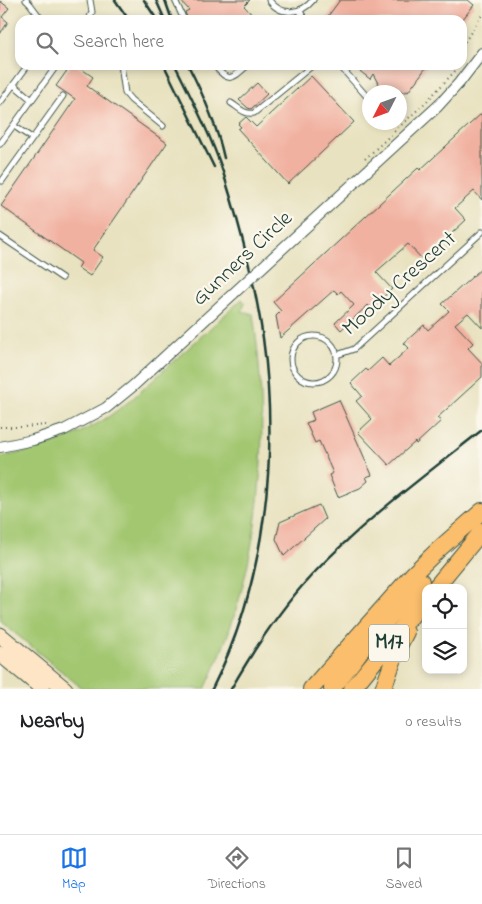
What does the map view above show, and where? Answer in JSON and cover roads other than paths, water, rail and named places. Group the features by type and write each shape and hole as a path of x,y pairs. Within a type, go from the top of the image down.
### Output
{"main road":[{"path":"311,689 413,574 439,548 482,511"},
{"name":"M17","path":"332,689 364,648 482,511"},
{"name":"M17","path":"437,584 482,531"},
{"name":"M17","path":"352,689 422,602"},
{"path":"383,689 397,650 422,606"},
{"path":"0,635 65,689"},
{"path":"0,654 43,689"}],"street":[{"name":"Gunners Circle","path":"0,447 33,440 64,430 106,408 133,386 438,106 482,53"}],"lane":[{"path":"26,0 38,15"},
{"path":"90,0 91,15"},
{"path":"175,0 182,15"},
{"path":"269,0 272,5 290,12 300,11 309,6 313,0"},
{"path":"300,11 302,15"},
{"path":"0,103 24,70"},
{"path":"0,144 53,70"},
{"path":"122,70 125,93 163,126"},
{"path":"218,70 224,77 230,78 242,70"},
{"path":"231,103 244,112 254,113 308,70"},
{"path":"343,70 362,91"},
{"path":"14,84 32,100"},
{"path":"2,181 64,96"},
{"path":"14,126 32,138"},
{"name":"Moody Crescent","path":"337,355 354,349 482,232"},
{"path":"0,236 62,278"},
{"path":"314,336 329,341 337,355 334,371 328,378 320,382 312,383 298,378 290,362 290,354 293,347 298,341 306,337 314,336"}],"railway":[{"path":"115,0 126,15"},
{"path":"144,0 154,15"},
{"path":"156,0 163,15"},
{"path":"165,0 170,15"},
{"path":"166,70 214,167"},
{"path":"177,70 213,145 235,213 256,296 268,382 268,472 264,517 256,562 245,606 230,648 212,689"},
{"path":"190,70 209,110 224,158"},
{"path":"231,689 268,630 312,575 373,518 482,430"}]}
